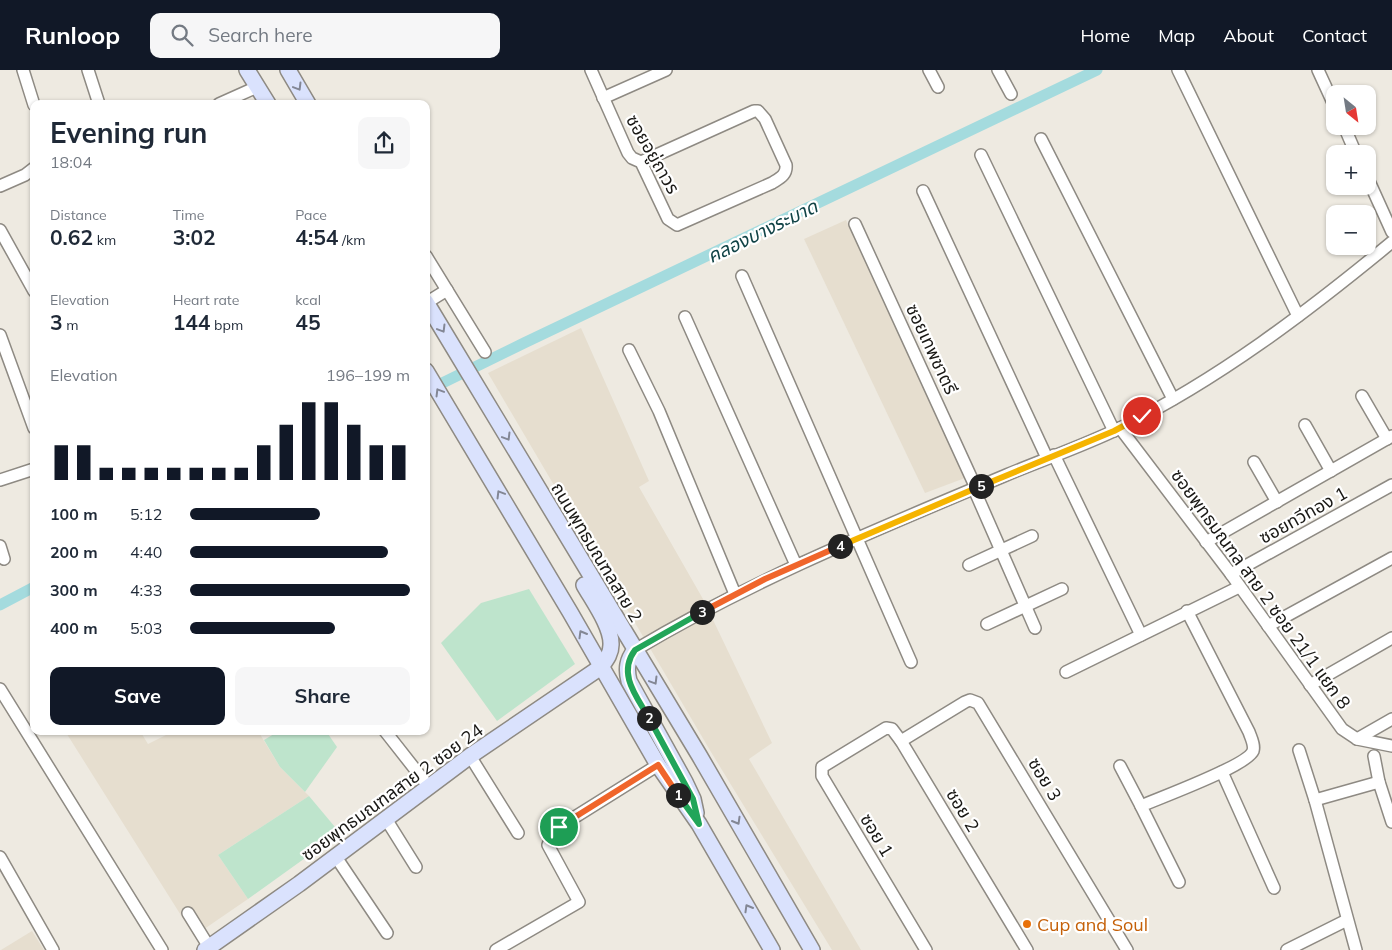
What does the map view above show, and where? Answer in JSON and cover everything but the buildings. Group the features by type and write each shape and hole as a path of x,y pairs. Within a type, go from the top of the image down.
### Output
{"main road":[{"path":"247,70 265,100"},
{"path":"288,70 306,100"},
{"name":"ถนนพุทธมณฑลสาย 2","path":"430,309 699,755 812,950"},
{"path":"430,377 658,765 699,824 772,950"},
{"path":"544,500 549,521 608,630 612,644 611,650 601,667"},
{"path":"635,650 627,665 629,681 685,782 693,799 699,824"},
{"name":"ซอยพุทธมณฑลสาย 2 ซอย 24","path":"215,947 470,756 601,667"}],"street":[{"path":"23,70 32,100"},
{"path":"88,70 98,100"},
{"name":"ซอยอยู่ถาวร","path":"591,70 628,153 632,158 642,162 668,218 677,225 772,183 785,175 787,171 765,119 758,111 754,111 642,162"},
{"path":"603,98 666,70"},
{"path":"929,70 938,87"},
{"path":"998,70 1011,94"},
{"path":"1178,70 1298,316"},
{"path":"1318,70 1326,88"},
{"path":"228,100 257,87"},
{"path":"1041,139 1173,399"},
{"name":"ซอยพุทธมณฑล สาย 2 ซอย 21/1 แยก 8","path":"981,156 1117,429 1231,574 1342,728 1357,739 1392,746"},
{"path":"0,186 30,171"},
{"path":"923,191 1050,457 1140,635"},
{"path":"1376,195 1392,232"},
{"name":"ซอยเทพชาตรี","path":"855,224 975,488 1035,628"},
{"path":"0,230 30,284"},
{"path":"635,650 678,624 796,565 1117,429 1173,399 1220,372 1298,316 1392,242"},
{"path":"430,262 485,352"},
{"path":"742,276 911,662"},
{"path":"430,300 447,290"},
{"path":"685,317 796,565"},
{"path":"0,335 30,417"},
{"path":"629,350 663,420 735,594"},
{"path":"1206,542 1389,438 1362,396"},
{"path":"1305,425 1331,471"},
{"path":"1254,462 1277,502"},
{"path":"0,480 30,470"},
{"name":"ซอยทวีทอง 1","path":"1231,574 1392,485"},
{"path":"970,565 1032,536"},
{"path":"0,546 4,559"},
{"path":"1268,626 1392,558"},
{"path":"1066,672 1239,587"},
{"path":"987,624 1062,588"},
{"path":"1141,806 1222,772 1248,758 1253,751 1250,732 1187,611"},
{"path":"1310,685 1392,638"},
{"path":"0,689 162,950"},
{"name":"ซอย 3","path":"901,741 965,702 970,700 978,703 1127,950"},
{"path":"1357,739 1392,719"},
{"name":"ซอย 2","path":"852,748 886,728 892,729 1027,950"},
{"path":"388,735 429,787"},
{"name":"ซอย 1","path":"852,748 822,767 822,776 926,950"},
{"path":"1299,750 1315,800 1356,950"},
{"path":"470,756 518,833"},
{"path":"1374,756 1379,782 1392,822"},
{"path":"496,950 579,902 548,845 554,832 572,817 658,765"},
{"path":"1120,766 1179,882"},
{"path":"1222,772 1274,888"},
{"path":"1315,800 1379,782"},
{"path":"386,819 416,867"},
{"path":"0,857 4,871 53,950"},
{"path":"336,857 387,933"},
{"path":"188,913 215,947"},
{"path":"1287,950 1347,920"}],"shaded area":[{"path":"846,220 965,478 925,493 804,239"},
{"path":"581,328 649,481 639,487 703,599 772,743 749,759 861,950 832,950 711,752 488,373"},
{"path":"68,735 142,735 148,744 166,735 260,735 280,767 309,796 218,855 248,899 194,936"},
{"path":"32,931 44,950 1,950"}],"green space":[{"path":"529,589 575,664 497,721 441,643 481,603"},
{"path":"272,735 329,735 337,747 305,792 280,767 264,740"},
{"path":"309,796 340,833 248,899 218,855"}],"waterway":[{"name":"คลองบางระมาด","path":"430,389 1097,70"},
{"name":"คลองบางระมาด","path":"0,605 30,589"}],"place":[{"name":"Cup and Soul","path":"1027,924"}],"route":[{"path":"559,827 572,817 658,765 699,824 693,799 685,782 629,681 627,665 635,650 678,624 765,579 857,538 1114,431 1142,416"}]}
